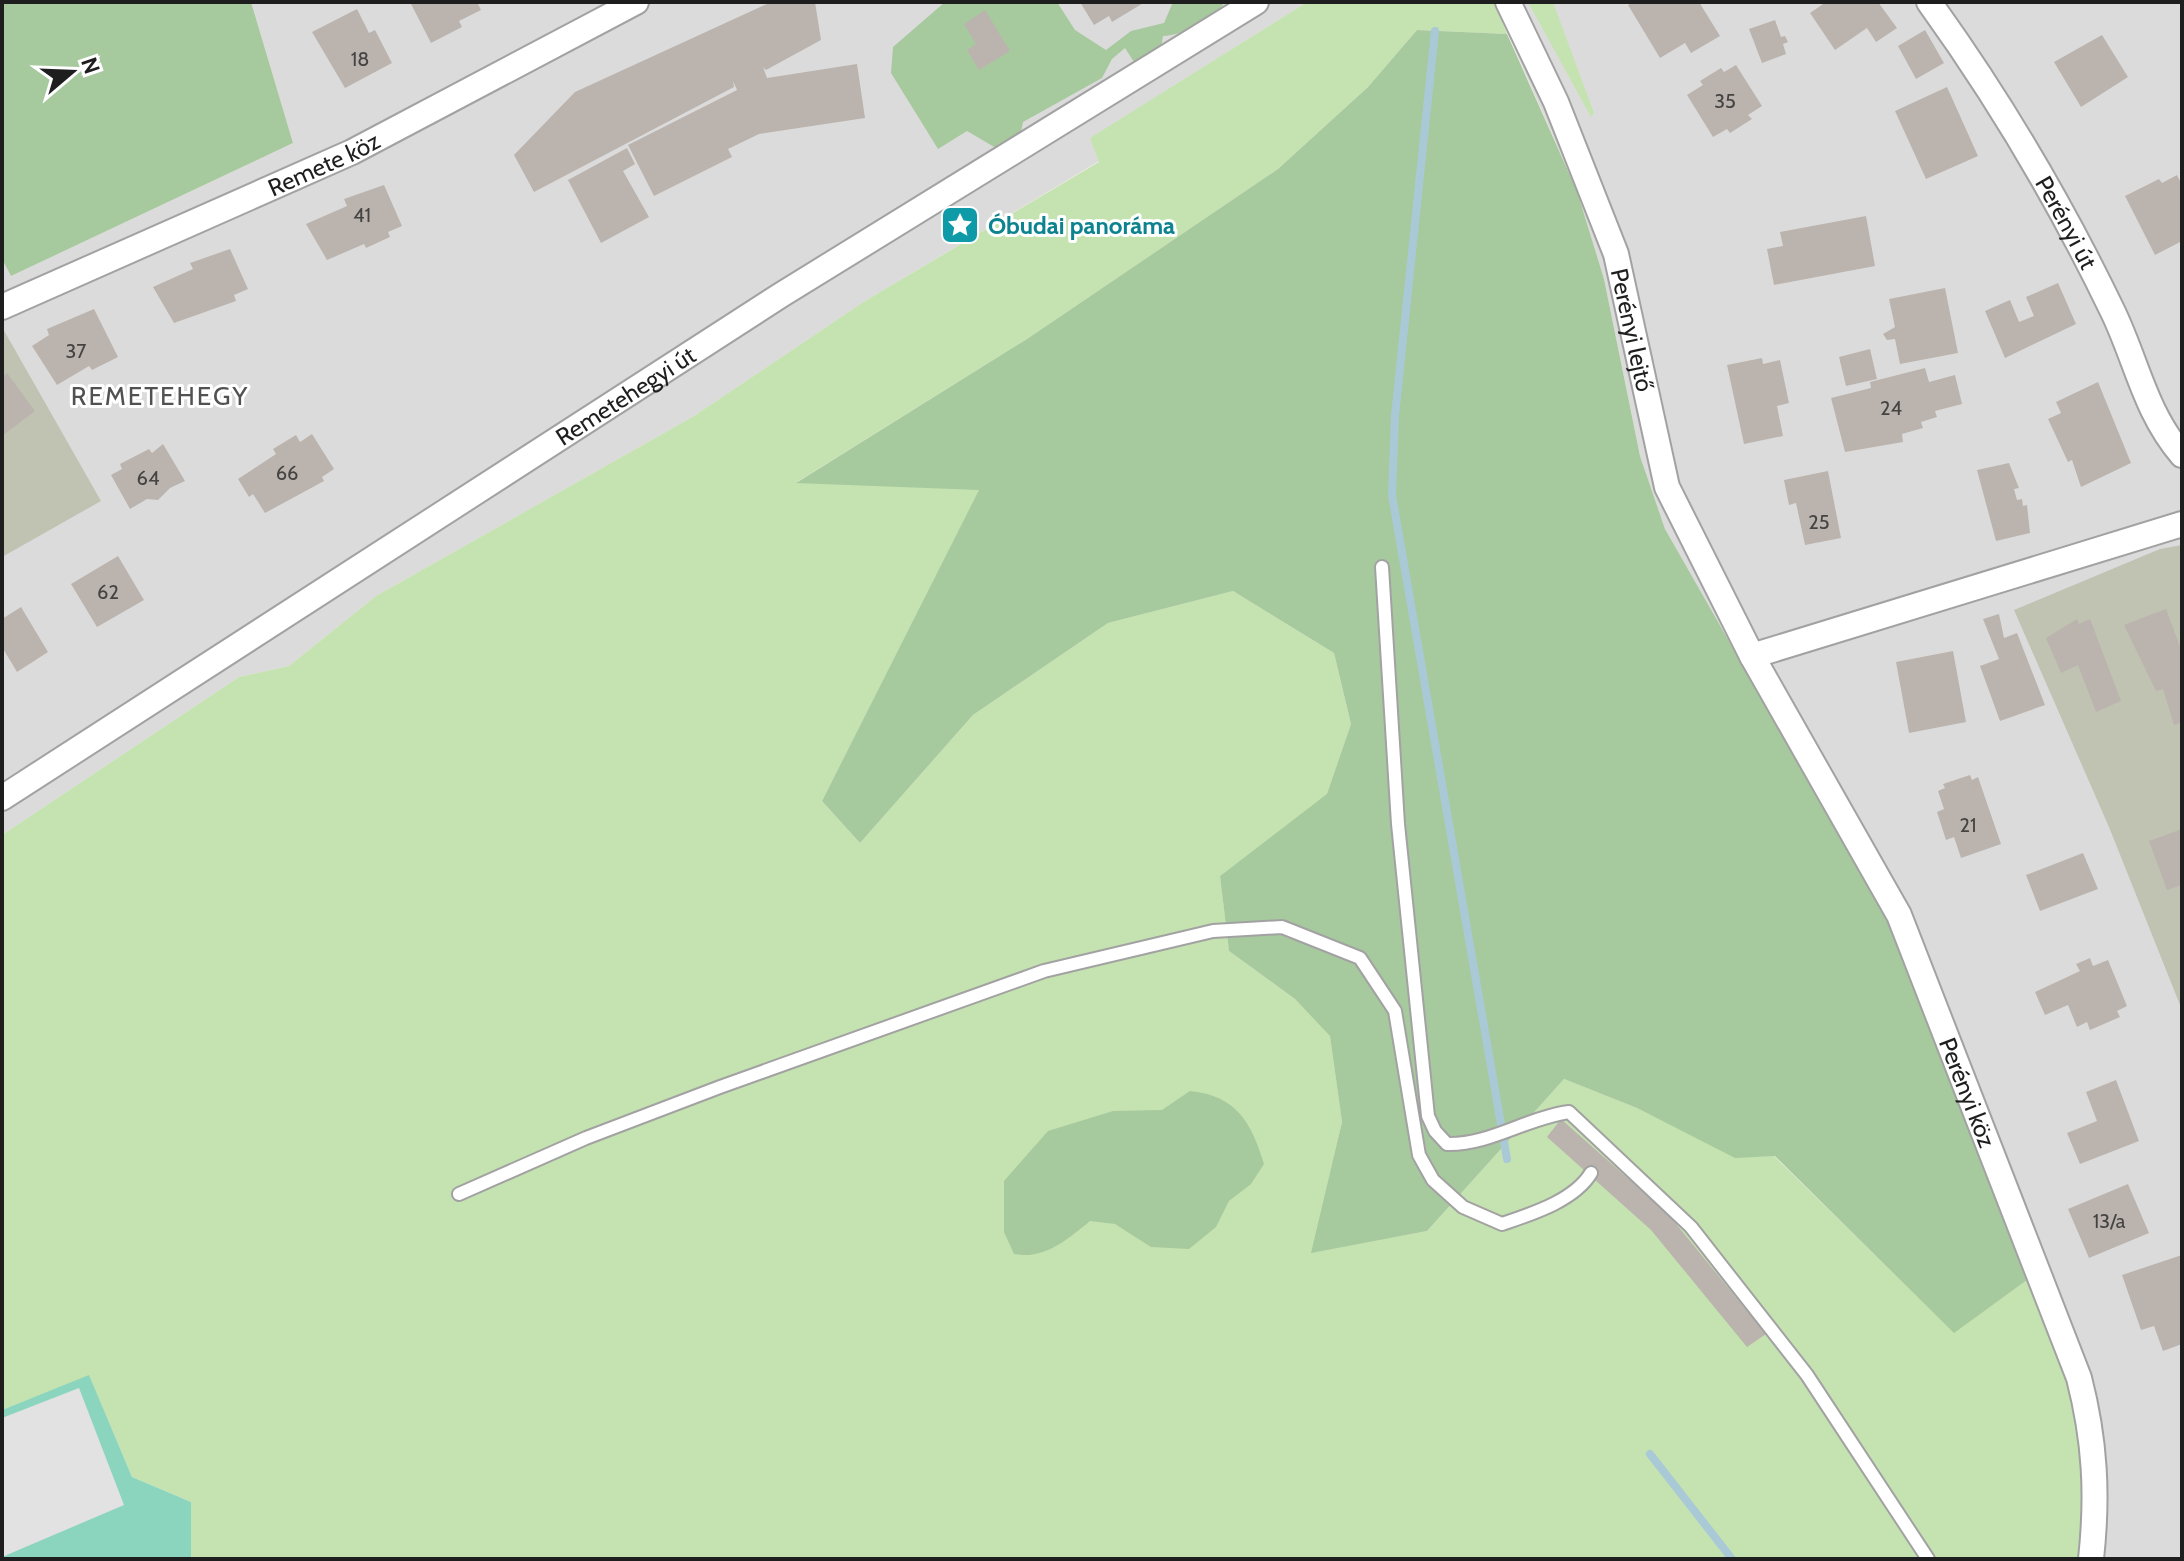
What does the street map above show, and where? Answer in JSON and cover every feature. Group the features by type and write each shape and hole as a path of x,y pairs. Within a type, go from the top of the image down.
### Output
{"street":[{"name":"Remete köz","path":"2,307 352,152 636,2"},
{"name":"Remetehegyi út","path":"2,798 781,295 1256,2"},
{"name":"Perényi lejtő","path":"1508,2 1556,102 1616,254 1667,487 1752,656"},
{"name":"Perényi út","path":"1929,2 1977,68 2035,165 2114,314 2149,407 2182,455"},
{"path":"1752,656 2182,524"},
{"name":"Perényi köz","path":"1752,656 1899,915 2079,1378 2096,1456 2096,1520 2091,1559"}],"lane":[{"path":"1382,567 1398,824 1428,1116 1435,1131 1447,1144 1470,1144 1543,1116 1569,1112 1691,1227 1807,1375 1928,1559"},
{"path":"459,1194 586,1138 1044,971 1213,931 1282,927 1360,958 1395,1011 1419,1155 1433,1180 1463,1207 1502,1224 1535,1213 1585,1183 1591,1173"},
{"path":"1415,1135 1435,1131"}],"shaded area":[{"path":"251,2 1307,2 1091,138 1099,161 865,301 694,416 376,596 289,666 239,677 2,835 2,259 11,276 293,143"},
{"path":"1494,2 2182,2 2182,1559 2079,1559 2087,1467 2073,1399 1919,988 1665,529 1640,456 1604,279 1577,191"},
{"path":"2,327 101,501 2,557"},
{"path":"2182,545 2182,1010 2109,827 2014,610 2160,549"},
{"path":"79,1388 124,1505 2,1557 2,1418"}],"green space":[{"path":"2,2 251,2 293,143 11,276 2,259"},
{"path":"945,2 1057,2 1075,30 1106,50 1131,31 1164,23 1173,2 1225,2 1197,26 1163,36 1161,48 1134,62 1125,48 1112,59 1102,78 1023,122 1021,132 996,148 967,131 938,149 891,73 893,47"},
{"path":"1307,2 1494,2 1507,34 1417,30 1368,87 1278,169 1027,339 797,482 980,489 822,801 860,843 973,715 1108,623 1233,591 1334,653 1351,724 1327,795 1220,876 1229,951 1295,999 1330,1035 1342,1122 1312,1252 1427,1231 1564,1079 1637,1108 1735,1157 1774,1156 1954,1332 2027,1280 2073,1399 2087,1467 2079,1559 191,1559 191,1502 132,1477 89,1376 2,1410 2,835 239,677 289,666 376,596 694,416 865,301 1099,162 1090,138"},
{"path":"1528,2 1553,2 1594,113 1591,117"},
{"path":"1417,30 1507,34 1577,191 1604,279 1640,456 1665,529 1893,929 1919,988 2027,1280 1954,1333 1775,1156 1735,1158 1637,1108 1564,1079 1427,1231 1311,1253 1342,1122 1330,1036 1295,999 1229,951 1220,876 1327,794 1351,724 1334,653 1233,591 1108,623 973,715 860,843 822,801 979,490 796,483 1027,339 1278,169 1368,87"},
{"path":"1190,1091 1231,1105 1254,1136 1264,1164 1251,1184 1229,1201 1216,1227 1189,1249 1151,1247 1115,1224 1090,1221 1045,1251 1014,1254 1004,1232 1004,1181 1048,1131 1113,1111 1162,1110"},
{"path":"89,1375 132,1477 191,1502 191,1559 2,1559 2,1410"}],"building":[{"path":"410,2 477,2 481,10 459,21 462,27 431,43"},
{"path":"771,2 815,2 821,40 766,70 763,67 767,78 857,64 865,118 759,134 728,149 732,157 654,196 628,145 737,90 733,81 734,87 534,192 514,155 575,92"},
{"path":"1080,2 1145,2 1112,22 1109,16 1094,25"},
{"path":"1634,2 1699,2 1720,36 1691,53 1685,43 1660,58 1628,5"},
{"path":"1826,2 1878,2 1897,28 1876,42 1867,28 1835,50 1810,13"},
{"path":"357,9 369,33 375,30 392,63 345,88 312,32"},
{"path":"985,10 1010,51 979,70 967,50 976,44 964,24"},
{"path":"1775,20 1781,37 1785,36 1788,42 1783,44 1786,54 1762,63 1749,29"},
{"path":"1925,30 1944,63 1916,79 1898,46"},
{"path":"2102,35 2128,77 2081,107 2054,62"},
{"path":"1736,65 1762,106 1748,115 1752,119 1730,133 1727,129 1713,137 1687,95 1703,85 1700,81 1721,68 1724,72"},
{"path":"1947,87 1978,156 1926,179 1895,111"},
{"path":"627,148 635,164 623,171 649,217 601,243 568,180"},
{"path":"2177,175 2182,185 2182,241 2155,255 2125,196 2159,179 2162,183"},
{"path":"384,185 402,226 388,232 390,237 366,248 364,244 327,260 306,224 347,206 344,199"},
{"path":"1866,216 1875,266 1774,285 1767,249 1783,246 1780,232"},
{"path":"230,249 248,289 234,295 236,301 174,323 153,287 193,269 190,263"},
{"path":"2058,283 2076,324 2005,358 1985,311 2010,300 2019,322 2034,316 2026,297"},
{"path":"1945,288 1958,353 1900,364 1895,339 1887,340 1883,334 1895,327 1889,299"},
{"path":"94,309 118,357 92,370 89,366 57,385 32,346 49,335 47,329"},
{"path":"1870,349 1877,379 1846,386 1839,357"},
{"path":"1762,358 1763,364 1780,360 1789,403 1777,406 1783,436 1744,444 1727,365"},
{"path":"1925,368 1929,382 1955,375 1962,404 1935,411 1937,417 1921,422 1923,428 1902,434 1903,442 1845,452 1831,398 1871,388 1870,382"},
{"path":"7,373 35,411 2,436 2,377"},
{"path":"2098,382 2131,463 2081,487 2072,460 2068,462 2048,419 2061,413 2056,402"},
{"path":"312,434 334,469 322,477 324,481 265,513 253,494 249,497 238,479 276,454 273,449 296,435 300,442"},
{"path":"163,444 185,481 170,488 158,500 147,499 130,509 111,475 122,469 120,464 149,449 152,453"},
{"path":"2009,463 2019,488 2014,489 2017,500 2022,499 2023,506 2027,505 2030,533 1996,541 1977,470"},
{"path":"1828,471 1841,538 1805,545 1796,503 1789,505 1784,480"},
{"path":"118,556 144,600 97,627 71,584"},
{"path":"21,607 48,652 17,672 2,647 2,619"},
{"path":"2166,609 2182,652 2182,722 2174,725 2163,689 2156,691 2124,625"},
{"path":"1999,614 2004,638 2017,633 2045,705 2000,721 1980,666 1999,659 1983,619"},
{"path":"2077,619 2079,624 2090,619 2121,701 2096,712 2078,665 2061,673 2046,638"},
{"path":"1953,651 1966,722 1909,733 1896,662"},
{"path":"1970,775 1972,780 1978,777 2001,844 1961,858 1954,837 1946,840 1937,812 1944,809 1938,791 1945,788 1943,784"},
{"path":"2182,829 2182,885 2167,890 2149,841"},
{"path":"2083,853 2098,889 2040,911 2026,875"},
{"path":"2090,958 2093,966 2108,960 2127,1006 2117,1011 2120,1017 2090,1030 2087,1022 2077,1027 2068,1005 2045,1015 2035,992 2080,971 2076,964"},
{"path":"2116,1080 2139,1141 2080,1164 2067,1133 2097,1121 2086,1092"},
{"path":"1561,1119 1668,1214 1766,1334 1747,1347 1651,1230 1547,1137"},
{"path":"2128,1184 2149,1233 2089,1258 2068,1209"},
{"path":"2182,1255 2182,1344 2163,1351 2154,1326 2141,1330 2122,1275"}],"waterway":[{"path":"1435,31 1395,416 1392,495 1507,1159"},
{"path":"1650,1454 1732,1559"}],"place":[{"name":"Óbudai panoráma","path":"960,225"}],"district":[{"name":"REMETEHEGY","path":"160,396"}]}
